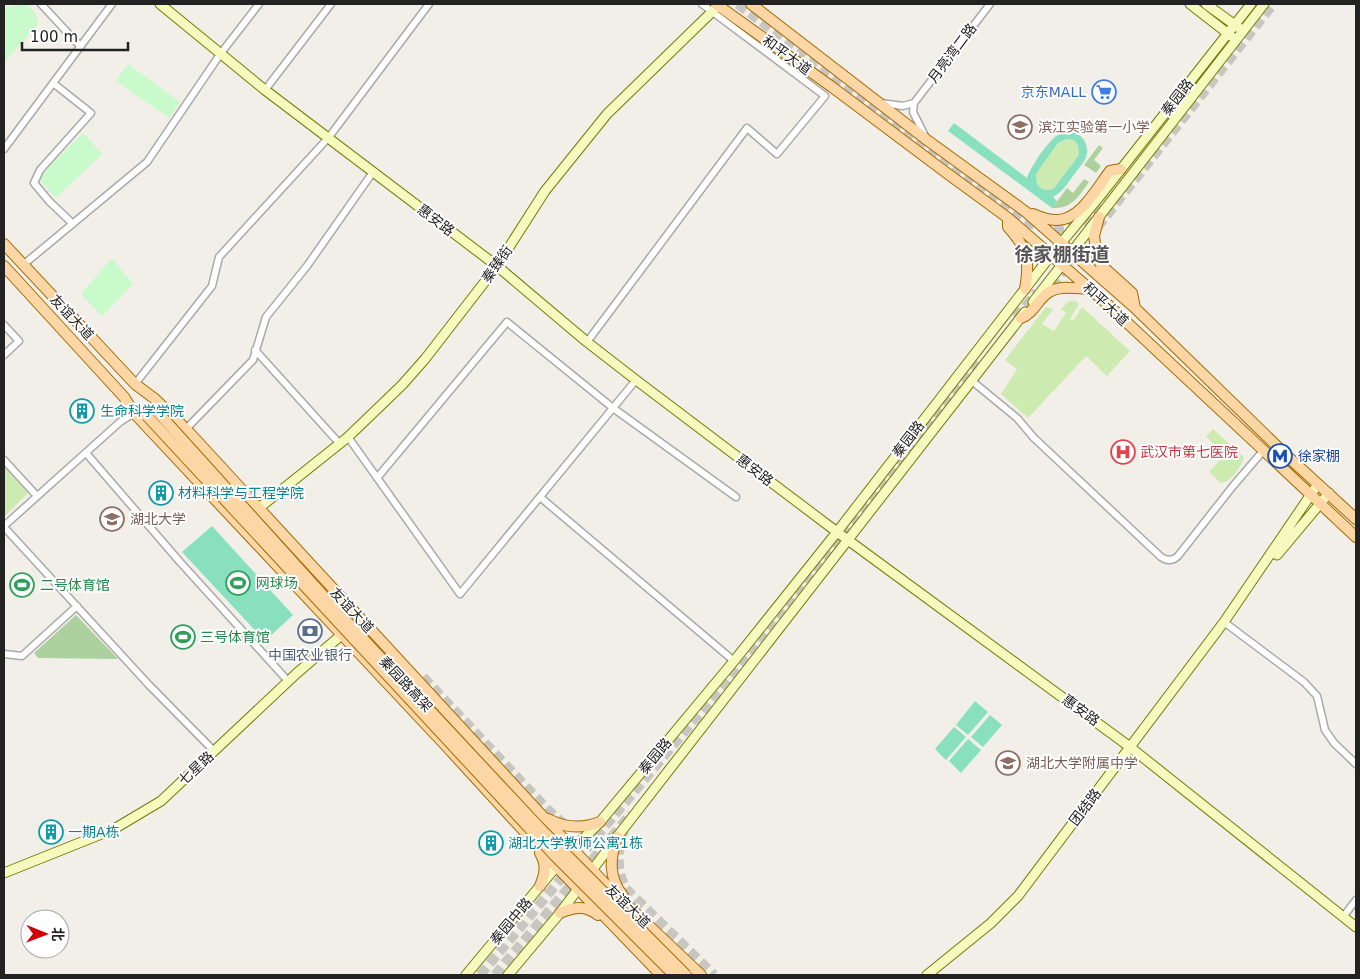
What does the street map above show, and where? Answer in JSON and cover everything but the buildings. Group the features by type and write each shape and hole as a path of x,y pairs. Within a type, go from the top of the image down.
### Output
{"main road":[{"name":"和平大道","path":"752,4 928,140 1026,212 1135,308 1356,519"},
{"name":"和平大道","path":"717,6 832,87 1008,218 1052,254 1356,537"},
{"path":"1026,212 1054,220 1072,217 1079,212 1110,171 1121,169"},
{"path":"1099,217 1094,236 1096,257 1132,293 1135,308"},
{"path":"1008,218 1008,227 1018,238 1026,254 1028,268 1025,289"},
{"name":"友谊大道","path":"4,244 135,384 155,399 186,429 573,848 591,873 701,975"},
{"name":"友谊大道","path":"4,266 124,397 134,413 608,922 661,975"},
{"path":"1021,318 1028,316 1044,296 1052,290 1063,288 1091,290"},
{"name":"秦园路高架","path":"135,384 150,412 555,856 674,975"},
{"name":"秦园路高架","path":"124,397 150,412 538,826 686,975"},
{"path":"395,656 423,677"},
{"path":"536,809 549,820 565,826 583,826 600,822"},
{"path":"530,837 544,860 545,874 540,886"},
{"path":"617,837 611,858 612,876 618,889 657,934"},
{"path":"560,913 578,907 591,910 608,922"}],"street":[{"path":"41,4 80,46"},
{"path":"4,149 112,4"},
{"name":"惠安路","path":"160,4 265,90 497,266 587,342 636,380 837,532 1130,747 1356,927"},
{"path":"23,265 147,162 221,54 259,4"},
{"path":"265,90 331,4"},
{"path":"135,384 212,286 219,257 329,137 430,4"},
{"path":"587,342 747,128 777,154 825,96 717,6 702,4"},
{"name":"月亮湾二路","path":"914,103 990,4"},
{"path":"1190,4 1236,40"},
{"path":"1206,4 1243,31"},
{"name":"秦园路","path":"556,866 600,822 734,661 837,532 1052,254 1251,4"},
{"name":"秦园路","path":"591,873 1264,4"},
{"name":"秦臻街","path":"259,508 348,437 387,401 413,373 497,266 546,191 591,132 717,6"},
{"path":"53,83 91,113 40,170 34,183 49,201 73,224"},
{"path":"880,103 903,106 914,103 913,112 928,140"},
{"path":"186,429 253,360 266,317 308,266 372,172"},
{"path":"377,478 506,322 614,408 736,498"},
{"path":"4,325 20,341 4,355"},
{"path":"255,350 339,443"},
{"path":"348,437 460,594 636,380"},
{"path":"972,381 1016,418 1034,438 1161,557 1167,560 1178,556 1263,451"},
{"path":"134,413 120,422 4,526 149,685 214,751"},
{"path":"86,453 180,562 288,682"},
{"path":"4,460 37,496"},
{"name":"团结路","path":"927,975 990,923 1018,896 1224,622 1318,484"},
{"name":"团结路","path":"1242,597 1328,493"},
{"path":"540,497 734,661"},
{"path":"4,654 22,656 77,606"},
{"name":"七星路","path":"4,873 114,829 161,801 288,682 360,619"},
{"path":"1224,622 1297,677 1317,696 1325,730 1334,743 1356,764"},
{"name":"秦园中路","path":"466,975 556,866"},
{"path":"508,975 591,873"},
{"path":"1343,917 1356,900"}],"green space":[{"path":"14,5 27,5 36,14 38,25 4,62 4,9"},
{"path":"128,64 180,102 169,118 116,81"},
{"path":"954,123 1027,178 1046,146 1061,133 1071,131 1083,138 1087,147 1087,155 1066,186 1053,197 1057,201 1052,208 948,131","holes":["1067,139 1074,140 1078,145 1079,155 1054,188 1047,190 1040,188 1037,184 1036,174 1058,143"]},
{"path":"83,133 102,154 56,198 38,178"},
{"path":"1067,139 1074,140 1078,145 1079,155 1054,188 1047,190 1040,188 1037,184 1036,174 1058,143"},
{"path":"1099,145 1103,148 1094,160 1101,166 1096,173 1084,165"},
{"path":"1084,179 1089,182 1074,201 1059,208 1052,208 1067,188 1073,193"},
{"path":"112,258 133,284 102,316 81,294"},
{"path":"1069,301 1075,301 1079,304 1070,319 1073,321 1082,307 1130,351 1107,376 1086,356 1028,418 1001,394 1017,369 1005,360 1046,307 1053,309 1042,324 1054,331 1066,313 1061,309"},
{"path":"1213,429 1244,457 1238,470 1232,477 1221,483 1209,472 1225,454 1206,437"},
{"path":"4,466 28,493 4,517"},
{"name":"网球场","path":"212,526 293,615 265,641 182,552"},
{"path":"76,615 118,659 38,658 34,653"},
{"path":"975,701 988,712 968,735 956,725"},
{"path":"990,715 1002,725 983,747 971,737"},
{"path":"954,727 966,737 946,760 935,749"},
{"path":"968,739 981,750 961,773 949,761"}],"tunnel":[{"path":"738,4 1024,221 1046,228 1067,228 1086,220 1104,206"},
{"path":"1051,286 1273,4"},
{"path":"1016,318 1037,292"},
{"path":"480,975 701,712 981,362"},
{"path":"423,677 547,809 565,825"},
{"path":"495,975 631,814"},
{"path":"624,830 620,845 619,867 626,889 714,975"}],"place":[{"name":"京东MALL","path":"1104,92"},
{"name":"滨江实验第一小学","path":"1020,127"},
{"name":"生命科学学院","path":"82,411"},
{"name":"武汉市第七医院","path":"1123,452"},
{"name":"徐家棚","path":"1280,456"},
{"name":"材料科学与工程学院","path":"161,493"},
{"name":"湖北大学","path":"112,519"},
{"name":"网球场","path":"238,583"},
{"name":"二号体育馆","path":"22,585"},
{"name":"中国农业银行","path":"310,631"},
{"name":"三号体育馆","path":"183,637"},
{"name":"湖北大学附属中学","path":"1008,763"},
{"name":"一期A栋","path":"51,832"},
{"name":"湖北大学教师公寓1栋","path":"491,843"}],"district":[{"name":"徐家棚街道","path":"1062,254"}]}
